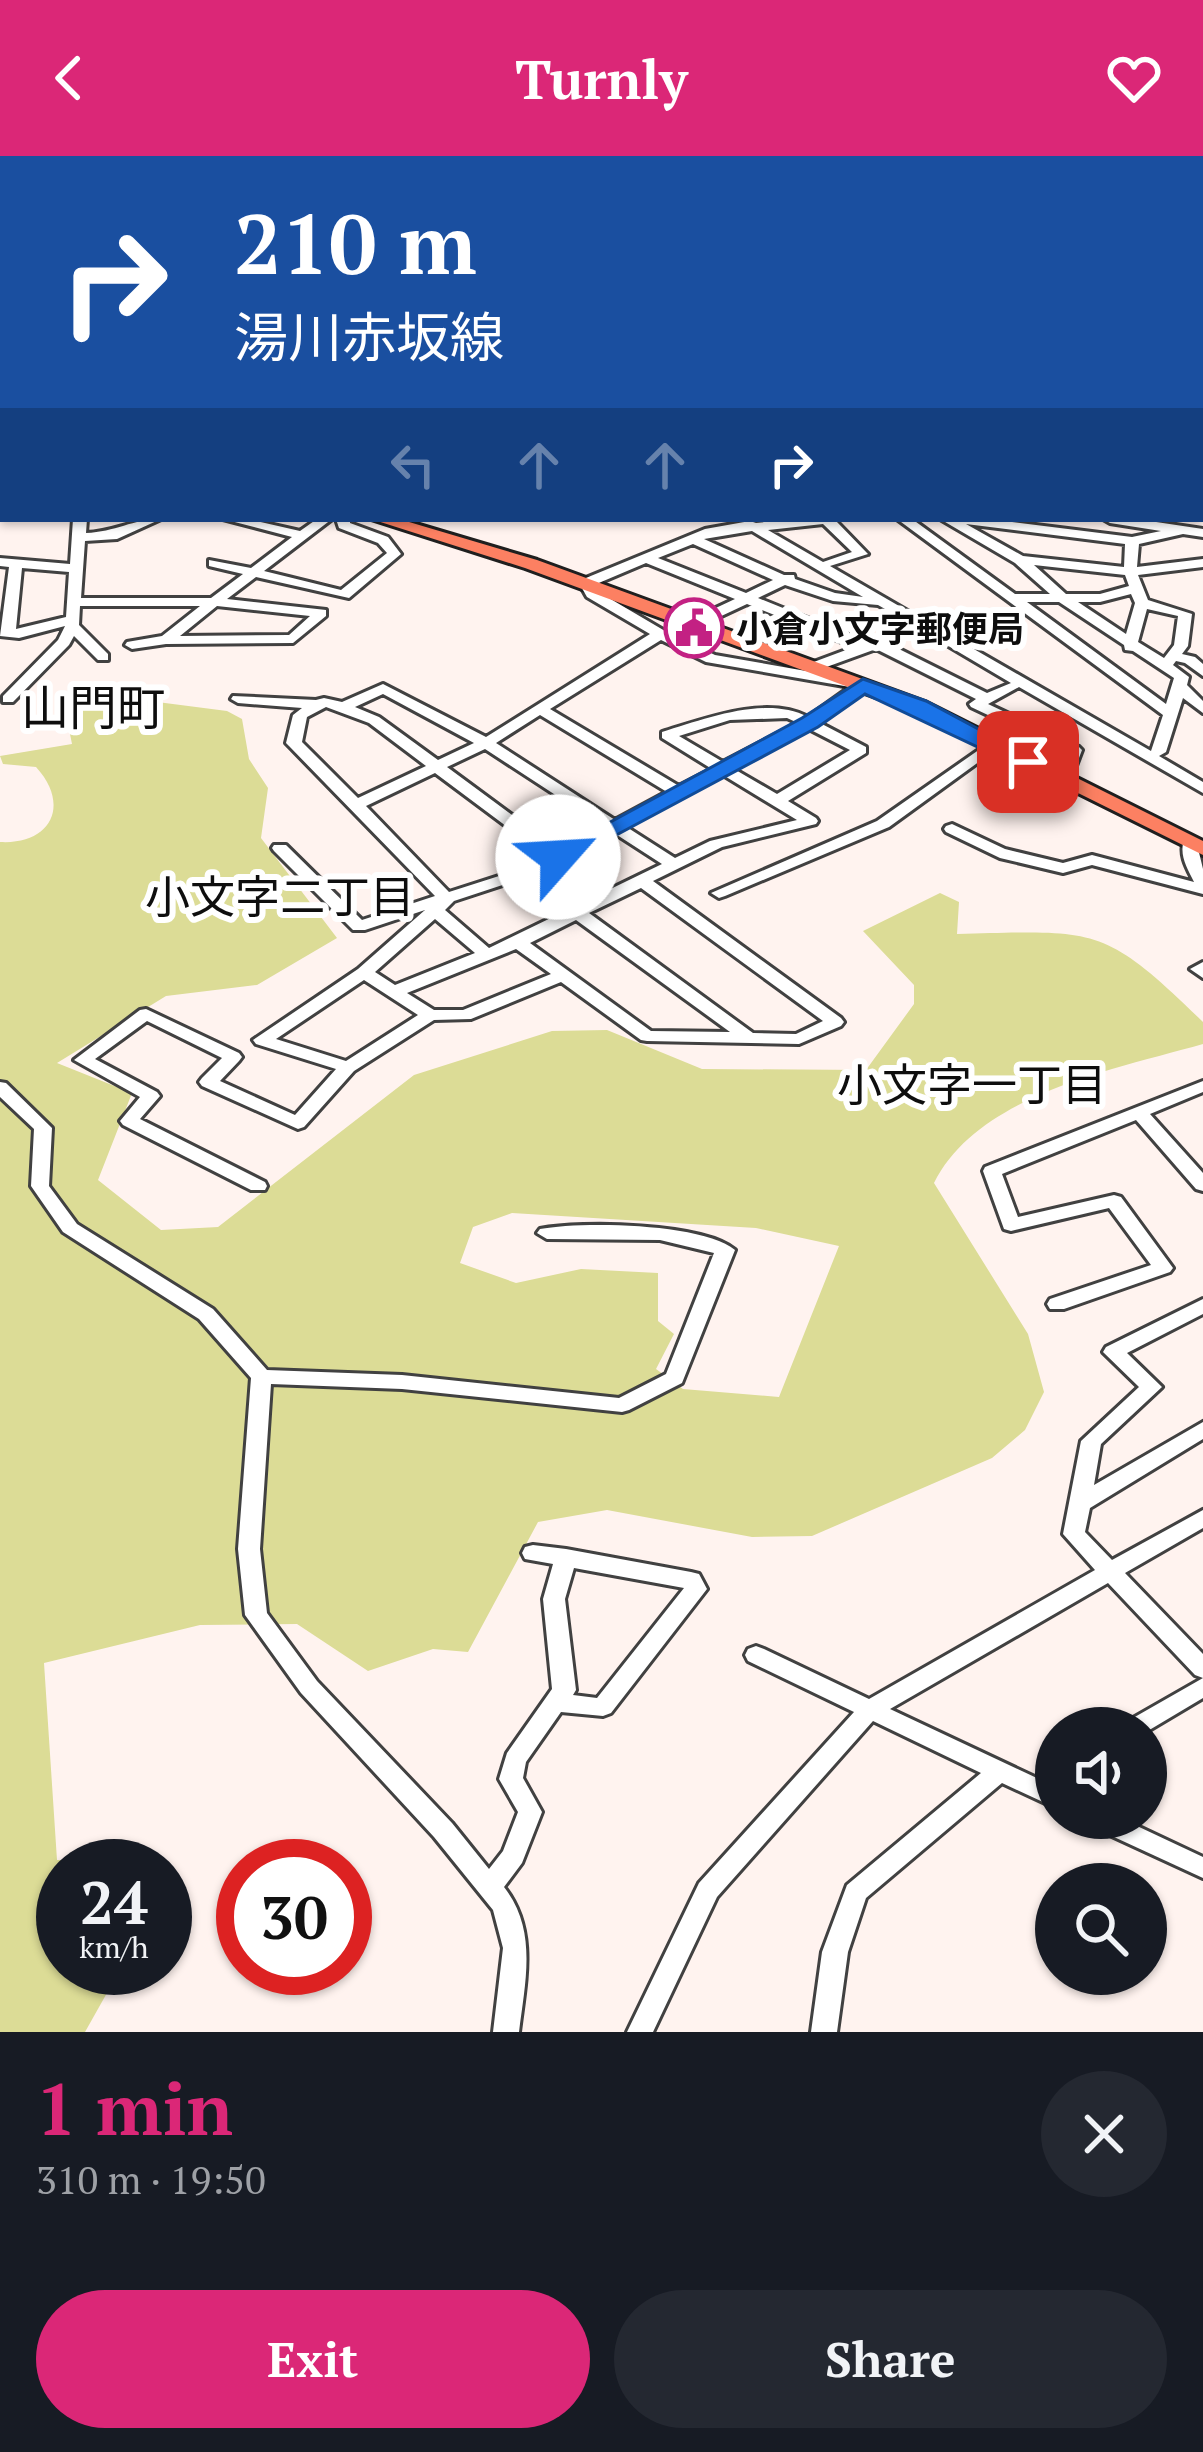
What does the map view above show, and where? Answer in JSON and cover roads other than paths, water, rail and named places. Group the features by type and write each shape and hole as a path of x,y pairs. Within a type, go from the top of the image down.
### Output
{"main road":[{"path":"390,522 586,583 816,666 945,720 1197,846"}],"street":[{"path":"8,699 64,642 74,616 80,522"},
{"path":"79,537 112,536 147,522"},
{"path":"243,522 303,536"},
{"path":"166,640 321,522"},
{"path":"214,563 344,595 394,554 382,540 344,522"},
{"path":"747,522 710,532 586,583 592,594 711,659 863,685"},
{"path":"753,522 1203,788"},
{"path":"695,623 824,562 861,554 832,522"},
{"path":"908,522 1171,714"},
{"path":"955,522 1020,560 1064,599 1130,646 1169,661 1190,660 1203,672"},
{"path":"975,522 1132,541 1183,530"},
{"path":"1130,522 1203,533"},
{"path":"695,540 786,579 861,603 881,601"},
{"path":"1130,646 1138,596 1130,572 1132,541"},
{"path":"650,560 871,645 982,701 1074,750 1064,779"},
{"path":"1020,560 1130,572 1201,565"},
{"path":"824,562 881,601 1203,778"},
{"path":"76,569 8,563 5,632 74,616 214,602 321,613 293,639 166,640 132,645"},
{"path":"1012,598 1138,596 1178,608 1184,617 1182,640 1169,661"},
{"path":"74,616 103,657"},
{"path":"1184,617 1203,617"},
{"path":"816,666 928,624"},
{"path":"356,805 436,771 660,634"},
{"path":"1182,640 1203,638"},
{"path":"1169,661 1203,652"},
{"path":"1158,752 1181,688 1182,677 1169,661"},
{"path":"280,848 358,926 441,905 620,827 810,723 863,685"},
{"path":"945,720 1012,687"},
{"path":"343,707 383,688 486,742 674,865"},
{"path":"1181,688 1203,709"},
{"path":"238,699 343,707 374,720 436,771 558,857"},
{"path":"318,705 299,716 294,743 356,805 486,954"},
{"path":"540,709 680,793"},
{"path":"393,992 518,942 716,844 811,820 723,771 667,735 729,716 789,712 861,750 777,801"},
{"path":"718,893 883,824 993,745"},
{"path":"952,829 1000,853 1063,868 1091,860 1203,886 1197,846"},
{"path":"518,942 647,1036 800,1039 835,1022 642,881"},
{"path":"348,1067 262,1040 364,973 441,905"},
{"path":"578,913 749,1038"},
{"path":"364,973 430,1015 465,1016 563,975"},
{"path":"258,1186 129,1121 151,1096 83,1060 146,1014 233,1057 208,1082 298,1123 348,1067 430,1015"},
{"path":"0,1087 43,1128 40,1186 70,1228 206,1313 261,1377 248,1549 256,1615 309,1687 504,1906 516,1948 506,2032"},
{"path":"1057,1304 1162,1268 1114,1202 1012,1225 992,1171 1203,1087"},
{"path":"1140,1113 1203,1185"},
{"path":"261,1377 403,1382 622,1405 675,1378 725,1250 706,1242 654,1235 547,1233"},
{"path":"1203,1306 1113,1352 1152,1387 1091,1441 1074,1534 1203,1669"},
{"path":"1079,1504 1203,1429"},
{"path":"640,2032 708,1890 869,1710 1203,1518"},
{"path":"533,1553 692,1580 696,1588 603,1707 558,1703"},
{"path":"490,1887 513,1856 530,1812 511,1779 515,1760 564,1690 554,1600 566,1557"},
{"path":"756,1655 1035,1788"},
{"path":"1167,1708 1203,1687"},
{"path":"824,2032 835,1952 856,1892 1000,1771"},
{"path":"1143,1839 1202,1866"}],"place":[{"name":"小倉小文字郵便局","path":"694,628"}],"district":[{"name":"山門町","path":"93,707"},
{"name":"小文字二丁目","path":"280,896"},
{"name":"小文字一丁目","path":"972,1084"}]}
